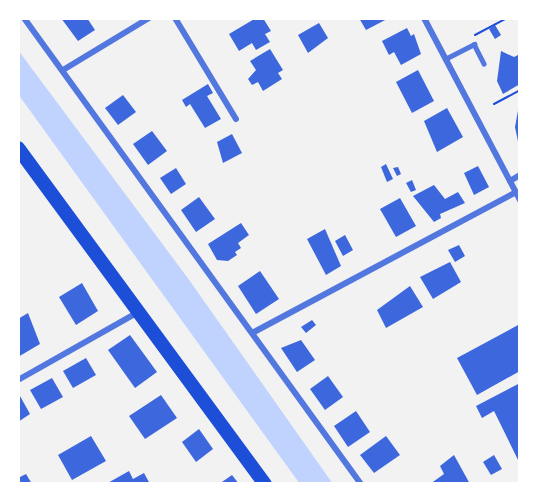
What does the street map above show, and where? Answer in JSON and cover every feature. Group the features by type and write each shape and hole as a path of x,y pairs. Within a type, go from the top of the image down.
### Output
{"main road":[{"path":"18,148 265,484"}],"street":[{"path":"24,18 254,332 361,484"},
{"path":"63,70 149,18"},
{"path":"175,18 236,118"},
{"path":"424,18 520,200"},
{"path":"510,181 520,175"},
{"path":"254,332 516,192"},
{"path":"18,380 139,311"}],"lane":[{"path":"445,59 474,44 484,64"}],"path":[{"path":"471,38 507,18"},
{"path":"494,104 520,90"}],"water":[{"path":"18,50 187,277 333,484 300,484 18,94"}],"building":[{"path":"61,18 87,18 95,30 78,41"},
{"path":"256,18 263,18 271,31 265,34 270,42 256,50 252,43 239,51 229,34"},
{"path":"359,18 389,18 366,30"},
{"path":"319,23 328,38 308,53 298,35"},
{"path":"495,25 501,35 495,39 489,29"},
{"path":"407,28 411,36 414,34 421,54 401,65 394,52 389,55 382,41"},
{"path":"270,49 283,70 278,73 282,79 263,91 258,82 252,85 248,79 256,70 250,61"},
{"path":"501,51 514,57 520,54 520,84 503,94 497,81"},
{"path":"418,70 434,101 412,113 396,82"},
{"path":"208,84 213,93 207,96 221,119 205,128 190,104 186,107 182,100"},
{"path":"123,95 136,112 118,125 105,108"},
{"path":"520,105 520,151 515,127"},
{"path":"447,108 463,137 437,152 424,121"},
{"path":"152,131 167,151 148,165 133,144"},
{"path":"232,134 242,153 223,163 217,142"},
{"path":"386,164 393,179 387,182 381,167"},
{"path":"478,166 489,187 474,195 464,173"},
{"path":"398,167 401,174 397,176 393,168"},
{"path":"176,168 186,184 171,194 160,178"},
{"path":"412,180 416,190 411,192 406,183"},
{"path":"434,185 445,199 458,192 465,203 440,214 441,218 434,222 413,196"},
{"path":"199,197 215,219 196,232 181,210"},
{"path":"400,198 416,226 396,237 380,209"},
{"path":"241,223 249,235 238,243 241,248 235,252 237,255 228,261 217,260 208,244"},
{"path":"325,229 341,266 326,275 307,239"},
{"path":"345,235 353,250 343,256 335,241"},
{"path":"459,245 465,256 455,262 448,250"},
{"path":"450,262 461,282 433,299 420,277"},
{"path":"260,271 279,299 256,314 238,286"},
{"path":"82,283 98,311 76,325 59,297"},
{"path":"410,286 423,307 386,328 377,310"},
{"path":"28,313 40,344 18,357 18,319"},
{"path":"312,320 316,325 306,333 301,327"},
{"path":"520,324 520,371 477,395 457,358"},
{"path":"130,335 157,372 135,388 108,350"},
{"path":"301,340 315,360 297,372 281,348"},
{"path":"86,358 96,375 73,388 63,371"},
{"path":"328,376 343,397 325,410 310,389"},
{"path":"52,378 63,397 41,409 30,390"},
{"path":"520,383 520,464 494,411 482,418 476,406"},
{"path":"161,395 177,418 145,439 129,416"},
{"path":"20,396 30,414 18,422 18,397"},
{"path":"356,411 370,432 348,447 334,426"},
{"path":"199,429 213,449 196,462 182,442"},
{"path":"91,436 106,461 72,480 58,455"},
{"path":"386,436 400,455 374,473 360,455"},
{"path":"454,455 470,484 430,484 444,474 440,466"},
{"path":"494,455 502,469 491,475 483,462"},
{"path":"129,471 133,479 144,473 150,484 106,484"},
{"path":"26,474 32,484 18,484 18,478"},
{"path":"232,475 239,484 219,484"}]}
